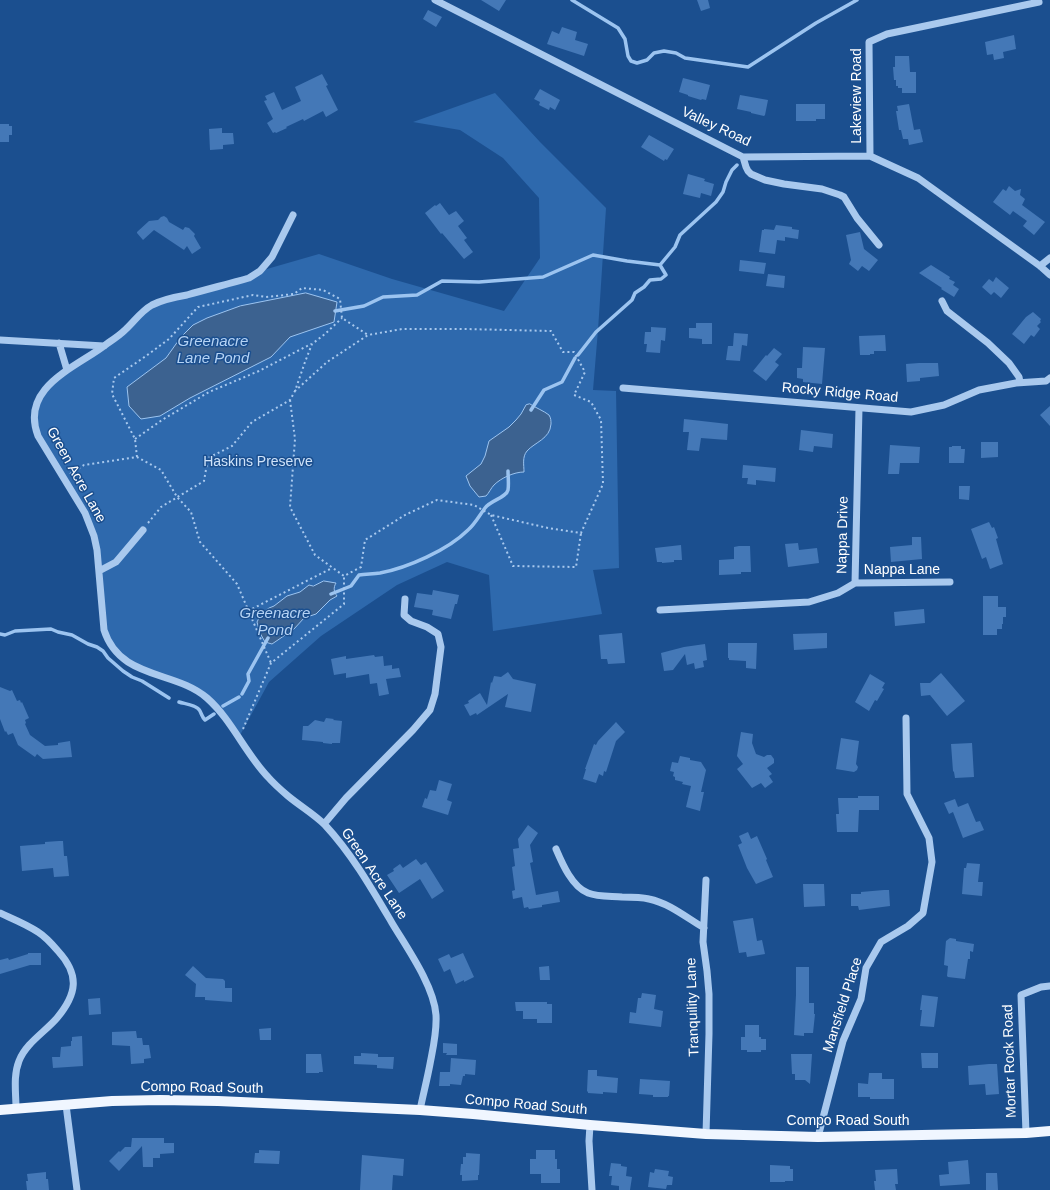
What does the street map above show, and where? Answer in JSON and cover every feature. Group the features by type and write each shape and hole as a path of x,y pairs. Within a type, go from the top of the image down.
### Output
{"main road":[{"name":"Compo Road South","path":"0,1110 121,1100 160,1100 246,1102 420,1110 706,1134 818,1137 1026,1133 1050,1131"}],"street":[{"name":"Valley Road","path":"435,0 743,157 870,156 918,178 1040,266 1050,275"},
{"name":"Lakeview Road","path":"870,156 870,42 887,34 1039,2"},
{"path":"743,157 746,167 751,174 766,180 822,189 844,197 857,218 879,245"},
{"name":"Green Acre Lane","path":"293,215 272,258 260,271 249,278 152,305 141,313 125,330 104,346 66,370 43,391 37,402 34,425 38,436 91,525 98,550 104,630 107,640 112,647 130,663 147,672 195,690 207,698 239,737 254,760 267,776 287,795 324,824 339,841 370,887 415,960 431,992 436,1015 434,1043 420,1110"},
{"path":"1040,266 1050,258"},
{"path":"942,301 947,311 988,343 1009,363 1019,377 1020,382"},
{"path":"0,340 104,346"},
{"path":"59,343 66,370"},
{"name":"Rocky Ridge Road","path":"623,388 911,412 944,406 980,390 1020,382 1046,381 1050,378"},
{"name":"Nappa Drive","path":"660,610 809,602 838,593 855,583 859,408"},
{"path":"100,571 116,562 143,530"},
{"name":"Nappa Lane","path":"855,583 950,582"},
{"path":"324,824 346,798 409,734 430,710 435,694 441,647 438,634 427,627 411,621 404,615 405,599"},
{"name":"Mansfield Place","path":"818,1137 843,1041 861,999 866,968 882,942 908,926 923,913 932,862 929,838 907,794 906,718"},
{"path":"556,849 568,875 587,893 604,896 648,898 659,902 704,928"},
{"name":"Tranquility Lane","path":"706,880 704,942 708,971 709,994 706,1134"},
{"path":"0,913 38,931 47,938 61,954 70,968 73,978 71,996 66,1006 50,1026 25,1050 19,1060 15,1075 16,1109"},
{"name":"Mortar Rock Road","path":"1026,1133 1021,995 1041,987 1050,986"},
{"path":"66,1105 77,1190"},
{"path":"590,1125 592,1190"}],"path":[{"path":"138,457 135,439 112,394 114,378 169,338 198,307 253,295 266,297 294,294 302,288 322,290 340,300 342,318 368,335"},
{"path":"135,439 162,420 209,392 259,371 312,344 342,318"},
{"path":"143,530 161,507 204,481 208,458 232,446 252,422 290,400 296,391 327,362 368,335 402,329 551,331 563,352 574,352 585,372 574,395 591,402 601,420 602,484 581,533 576,567 513,566 491,515"},
{"path":"296,391 312,344"},
{"path":"290,400 295,439 290,507 315,556 344,576"},
{"path":"64,478 84,465 138,457 161,470 177,497 191,512 200,542 237,584 271,663"},
{"path":"344,576 361,568 365,540 405,515 437,500 474,505 491,515 548,528 581,533"},
{"path":"248,611 332,568"},
{"path":"239,737 271,663 344,604 344,576"}],"green space":[{"name":"Haskins Preserve","path":"495,93 540,142 606,208 593,390 616,391 619,568 593,570 602,614 493,631 489,575 447,562 397,585 321,636 269,682 239,737 195,690 130,663 107,640 94,536 38,436 34,414 43,391 104,346 152,305 319,254 392,279 504,311 540,258 539,198 503,158 460,130 413,122"}],"water":[{"name":"Greenacre Lane Pond","path":"306,293 337,302 334,322 290,337 271,357 190,398 160,416 141,419 129,406 127,387 166,358 181,337 193,325 207,318 240,306"},
{"path":"530,404 545,412 551,418 548,433 542,440 525,453 524,472 512,474 504,478 494,485 486,496 479,497 470,486 466,476 481,464 489,441 509,427 521,414 526,405"},
{"name":"Greenacre Pond","path":"324,581 336,583 334,590 337,596 330,600 316,614 304,618 294,629 272,644 265,642 260,633 257,622 261,614 287,596 300,592 309,585 313,586"}],"building":[{"path":"481,0 506,0 499,11"},
{"path":"697,0 708,0 710,8 701,11"},
{"path":"428,10 442,17 436,27 423,19"},
{"path":"562,27 577,32 575,40 588,44 584,56 547,44 552,31 559,34"},
{"path":"1014,35 1016,49 1003,52 1004,58 994,60 993,54 987,55 985,42"},
{"path":"895,56 909,56 910,72 916,72 916,93 902,93 902,88 898,88 898,86 896,86 893,67 895,67"},
{"path":"322,74 328,85 326,86 338,110 326,117 323,111 304,121 303,119 286,127 287,128 273,133 267,123 273,119 264,101 267,100 265,96 274,92 282,110 301,101 295,87"},
{"path":"683,78 710,85 706,100 701,100 679,92"},
{"path":"540,89 560,100 555,110 550,107 549,110 539,105 540,102 534,99"},
{"path":"740,95 768,100 765,115 737,109"},
{"path":"796,104 825,104 825,119 816,119 816,121 796,121"},
{"path":"909,104 914,130 920,129 923,142 909,145 908,139 903,139 901,130 899,130 896,111 898,111 897,106"},
{"path":"0,124 9,124 9,126 12,126 12,135 9,135 9,142 0,142"},
{"path":"222,128 222,133 233,133 234,144 223,145 223,149 210,150 209,129"},
{"path":"649,135 674,149 667,160 665,159 664,161 641,147"},
{"path":"688,174 705,179 704,181 714,184 711,196 701,193 700,198 683,194"},
{"path":"1009,186 1015,191 1021,189 1020,195 1025,199 1022,205 1045,222 1034,235 1023,226 1027,221 1013,211 1010,215 993,202 1003,189 1006,191"},
{"path":"440,203 449,215 456,211 464,221 458,226 467,238 464,240 473,252 464,259 442,233 441,234 425,213"},
{"path":"164,216 169,222 183,230 185,227 189,228 195,234 194,236 201,248 192,254 187,246 184,250 154,230 143,240 137,233 149,221 158,220"},
{"path":"776,225 792,227 792,229 799,230 798,239 785,237 785,241 777,240 775,254 759,252 762,230 774,230"},
{"path":"860,232 864,249 878,260 869,271 862,266 858,271 849,264 851,260 846,235"},
{"path":"740,260 766,263 764,274 739,271"},
{"path":"931,265 955,282 953,285 959,289 954,297 919,273"},
{"path":"768,274 785,276 784,288 766,286"},
{"path":"996,277 1009,288 1001,298 994,292 991,295 982,287 989,279 993,282"},
{"path":"1033,312 1041,319 1041,322 1037,326 1040,329 1034,337 1031,335 1024,344 1012,334 1026,317"},
{"path":"696,323 712,323 712,344 702,344 702,339 689,338 689,328 696,328"},
{"path":"651,327 666,328 665,341 661,340 660,353 646,352 647,344 644,344 645,332 651,332"},
{"path":"734,333 748,334 747,346 742,345 740,361 726,360 728,346 733,346"},
{"path":"885,335 886,351 874,351 874,354 860,355 859,336"},
{"path":"803,347 825,348 822,384 803,382 803,379 797,378 797,368 802,368"},
{"path":"774,348 782,354 775,362 779,365 766,381 753,371"},
{"path":"938,363 939,376 920,378 920,381 907,382 906,364"},
{"path":"1050,406 1050,426 1040,415"},
{"path":"684,419 728,424 727,440 701,438 699,451 687,450 689,432 683,432"},
{"path":"801,430 833,434 832,448 814,446 813,452 799,450"},
{"path":"981,442 998,442 998,457 981,458"},
{"path":"890,445 920,447 919,463 900,463 899,474 888,474"},
{"path":"961,446 961,449 965,449 964,463 949,463 949,447"},
{"path":"743,465 776,468 775,482 756,480 756,485 747,484 748,478 742,478"},
{"path":"959,486 970,486 969,500 959,499"},
{"path":"989,522 992,528 994,527 998,538 996,539 1003,564 990,569 986,557 982,559 971,529"},
{"path":"912,537 921,537 922,559 891,562 890,547 912,545"},
{"path":"798,543 799,550 817,548 819,563 788,567 785,544"},
{"path":"681,545 682,560 662,563 657,562 655,548"},
{"path":"750,546 751,572 719,575 719,560 734,559 734,547"},
{"path":"433,590 459,595 451,619 432,615 433,610 414,607 417,593 432,595"},
{"path":"983,596 998,596 998,607 1006,607 1006,617 1003,617 1002,629 997,629 997,635 983,635"},
{"path":"924,609 925,623 895,626 894,612"},
{"path":"622,633 625,663 608,664 607,659 601,659 599,635"},
{"path":"827,633 827,648 794,650 793,634"},
{"path":"728,643 757,643 756,669 746,668 746,661 729,660"},
{"path":"705,644 707,660 703,661 704,667 695,669 694,663 687,665 685,654 673,670 664,671 661,653 684,647"},
{"path":"374,655 375,657 383,656 384,666 392,665 392,669 399,668 401,677 386,679 389,694 379,696 377,683 370,684 369,674 346,678 346,673 334,675 331,659 346,656 346,659"},
{"path":"508,672 513,679 536,684 531,712 505,707 508,694 477,715 476,713 470,716 464,705 469,703 468,701 480,693 487,705 491,682 492,683 494,676 501,677"},
{"path":"941,673 965,701 947,716 930,695 921,696 920,683 930,683"},
{"path":"870,674 885,683 882,688 884,689 877,701 875,700 869,711 855,702"},
{"path":"0,687 10,691 12,690 17,701 20,700 21,703 22,702 29,718 25,720 25,724 30,735 45,746 58,745 58,743 70,741 72,757 43,759 37,754 35,757 18,745 13,733 8,735 6,731 5,732 0,719"},
{"path":"326,718 342,721 340,743 332,744 302,740 303,726 308,726 315,720 324,722"},
{"path":"616,722 625,732 616,741 606,772 604,771 603,776 599,774 596,783 583,779 594,744 596,745"},
{"path":"741,732 753,734 752,743 756,754 764,757 771,755 774,759 774,763 767,768 772,774 769,776 773,782 765,788 761,783 752,788 737,769 743,764 737,756"},
{"path":"841,738 859,741 856,764 858,767 854,772 836,769"},
{"path":"972,743 974,777 955,778 951,744"},
{"path":"680,756 701,762 706,770 701,792 704,792 700,811 686,807 691,786 682,784 683,782 675,780 675,777 673,776 674,772 670,771 672,762 678,763"},
{"path":"439,780 452,784 447,800 452,802 448,815 422,807 430,790 436,791"},
{"path":"858,796 879,796 879,810 859,810 858,832 837,832 836,814 839,814 838,798 858,798"},
{"path":"955,799 958,807 968,803 976,822 980,821 984,830 963,838 953,812 949,814 944,803"},
{"path":"528,825 538,833 530,845 533,862 530,863 536,895 558,891 560,902 529,909 528,907 524,908 522,897 513,899 512,891 515,890 512,867 515,866 513,849 519,848 518,839"},
{"path":"748,832 751,839 757,836 773,877 756,884 747,868 738,845 742,843 739,836"},
{"path":"63,841 64,856 67,856 69,876 54,877 53,868 22,871 20,846"},
{"path":"416,859 421,865 426,862 444,891 432,899 420,879 399,893 387,875 394,871 393,869 400,864 403,868"},
{"path":"967,863 980,864 978,882 983,882 982,896 962,894 964,868 966,868"},
{"path":"803,884 824,884 825,906 804,907"},
{"path":"889,890 890,906 859,910 858,906 851,906 851,894 861,894 861,892"},
{"path":"753,918 757,941 762,940 765,954 747,957 746,952 739,953 733,921"},
{"path":"950,938 956,939 956,941 974,944 973,952 970,951 970,959 968,959 965,979 947,976 948,966 944,965 946,941"},
{"path":"28,953 41,953 41,965 30,965 0,974 0,960 8,958 9,960"},
{"path":"463,953 474,977 456,984 450,969 444,972 438,959 449,954 451,958"},
{"path":"193,966 206,978 223,979 225,981 225,988 232,988 232,1002 205,1000 205,997 195,997 196,984 185,975"},
{"path":"549,966 550,980 540,980 539,967"},
{"path":"796,967 809,967 809,1003 814,1003 815,1014 813,1033 804,1033 804,1036 794,1035"},
{"path":"642,993 656,995 654,1009 663,1011 661,1027 629,1023 630,1012 636,1013 638,998 641,998"},
{"path":"922,995 938,997 934,1027 920,1026"},
{"path":"100,998 101,1014 89,1015 88,999"},
{"path":"515,1002 547,1002 547,1004 552,1004 552,1023 537,1023 537,1019 523,1019 523,1011 516,1011"},
{"path":"745,1025 759,1025 759,1037 761,1037 761,1039 766,1039 766,1050 761,1050 761,1052 747,1052 747,1050 741,1050 741,1037 745,1037"},
{"path":"271,1028 271,1040 260,1040 259,1029"},
{"path":"136,1031 137,1038 142,1038 143,1045 149,1045 151,1058 144,1059 144,1063 131,1064 130,1046 112,1045 112,1032"},
{"path":"82,1036 83,1066 53,1068 52,1057 60,1057 61,1047 71,1046 72,1037"},
{"path":"443,1043 457,1044 457,1055 446,1055 447,1053 443,1053"},
{"path":"361,1053 378,1054 378,1057 394,1057 393,1069 377,1068 377,1065 354,1064 354,1056 361,1056"},
{"path":"921,1053 938,1053 938,1068 922,1068"},
{"path":"306,1054 321,1054 323,1072 306,1073"},
{"path":"791,1054 812,1054 810,1084 805,1080 795,1080 795,1074 792,1074"},
{"path":"451,1058 476,1060 475,1075 465,1074 461,1085 450,1084 450,1086 439,1086 440,1072 450,1072"},
{"path":"997,1064 999,1094 986,1095 985,1084 969,1085 968,1066"},
{"path":"588,1070 597,1070 597,1076 618,1078 617,1093 588,1093"},
{"path":"869,1073 882,1073 882,1079 894,1079 894,1099 870,1099 870,1097 858,1097 858,1083 868,1084"},
{"path":"640,1079 670,1081 669,1096 653,1097 653,1095 639,1094"},
{"path":"132,1138 164,1138 164,1143 174,1143 174,1153 160,1154 160,1158 153,1158 153,1167 143,1167 142,1146 119,1171 109,1161 125,1147 131,1147"},
{"path":"259,1150 280,1151 279,1164 254,1163 255,1153 259,1153"},
{"path":"536,1150 555,1150 557,1169 560,1169 560,1183 541,1183 541,1174 530,1174 530,1159 536,1159"},
{"path":"466,1153 480,1154 478,1180 462,1181 462,1175 460,1175 461,1164 463,1164 463,1157 466,1157"},
{"path":"362,1155 404,1159 403,1176 393,1175 392,1190 360,1190"},
{"path":"968,1160 970,1184 940,1186 939,1175 949,1174 948,1162"},
{"path":"611,1163 621,1164 621,1166 627,1167 626,1176 632,1177 630,1190 619,1190 619,1186 611,1185 612,1176 609,1176"},
{"path":"770,1165 790,1166 790,1169 793,1169 793,1181 770,1182"},
{"path":"655,1169 669,1171 668,1176 673,1177 672,1185 667,1185 666,1189 648,1187 650,1172 654,1173"},
{"path":"897,1169 898,1184 895,1184 896,1190 875,1190 875,1170"},
{"path":"46,1172 49,1190 27,1190 27,1174"},
{"path":"986,1173 997,1173 998,1190 986,1190"}],"waterway":[{"path":"572,0 618,28 625,39 628,56 631,61 637,63 647,60 654,53 664,51 676,53 685,58 748,67 816,23 857,0"},
{"path":"335,311 364,306 383,297 417,295 442,281 479,282 543,277 593,255 660,265 675,247 680,235 716,202 723,192 732,170 737,165"},
{"path":"578,355 596,332 632,300 635,293 644,287 650,280 661,279 666,275 660,265"},
{"path":"531,410 544,390 562,382 575,358"},
{"path":"331,594 351,586 359,575 391,571 427,557 450,544 475,523 488,505 507,493 508,471"},
{"path":"0,634 5,635 15,631 51,629 72,635 97,647 123,671 169,698"},
{"path":"242,694 249,681 248,674 268,638"},
{"path":"223,706 239,697"},
{"path":"179,702 196,707 205,720 214,714"}]}
